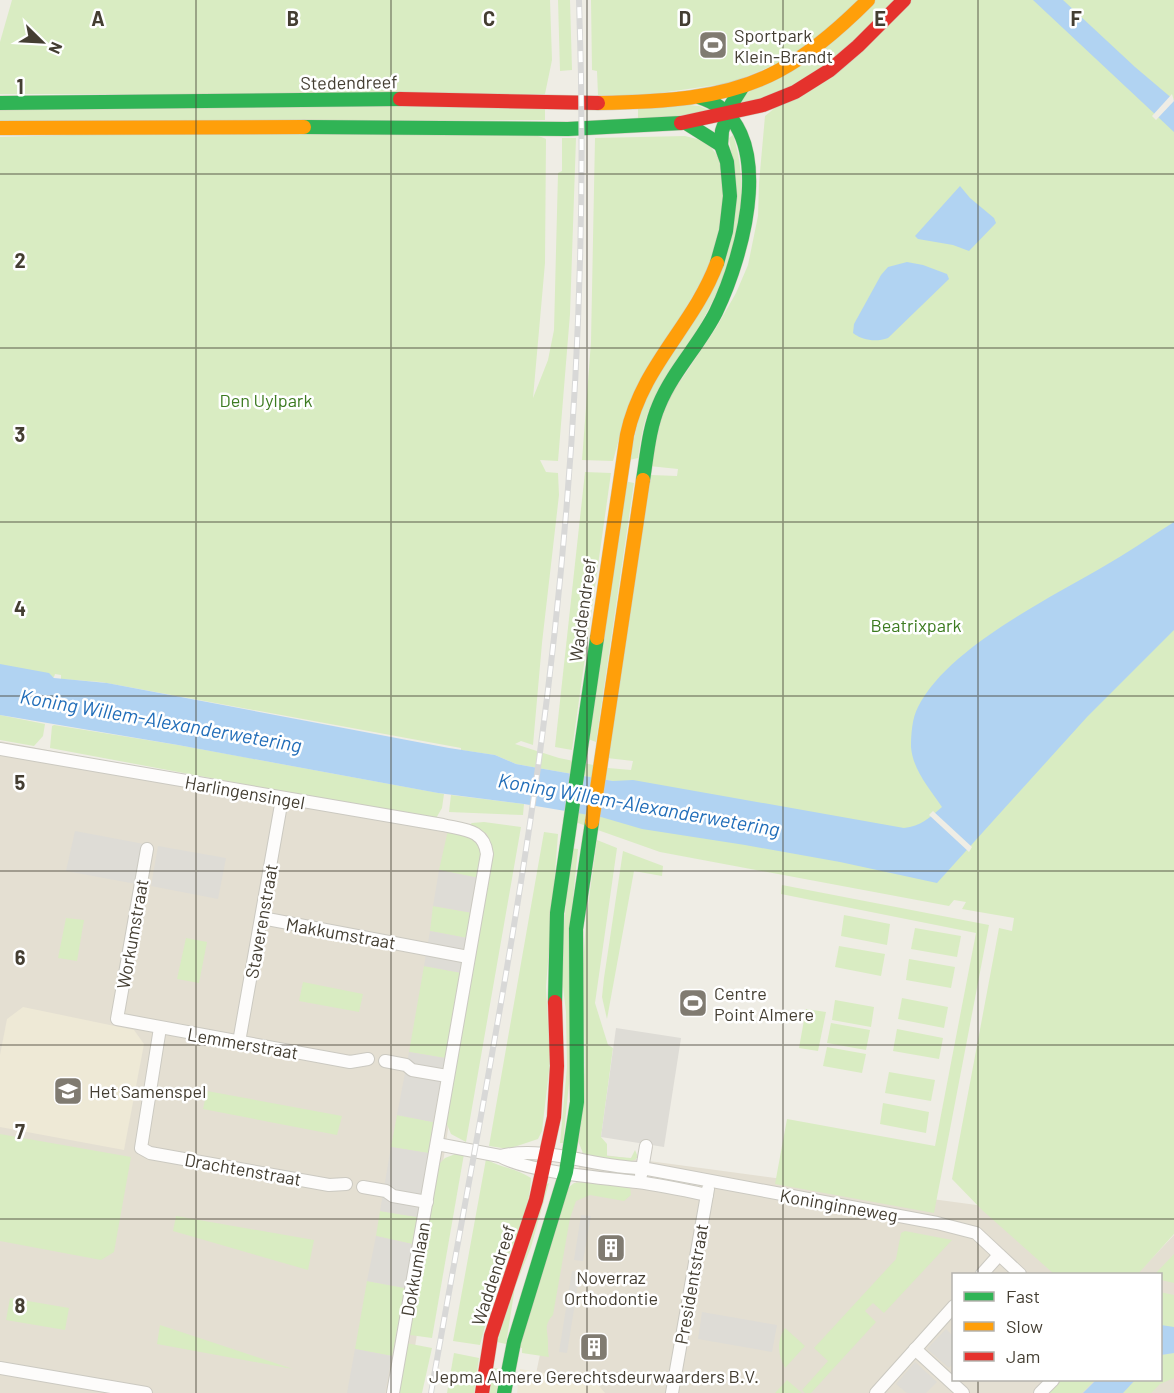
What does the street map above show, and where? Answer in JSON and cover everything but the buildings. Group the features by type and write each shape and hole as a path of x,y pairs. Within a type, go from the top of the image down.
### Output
{"main road":[{"name":"Stedendreef","path":"5,103 447,99 597,102 659,101 699,97 743,86 777,72 800,58 836,30 868,0"},
{"path":"6,128 456,127 568,129 686,123 763,105 795,92 830,70 858,46 904,0"},
{"name":"Waddendreef","path":"482,1393 491,1336 526,1234 547,1154 554,1117 557,1066 555,989 557,913 624,451 634,406 645,381 700,301 718,262 729,210 728,164 722,145 734,97 743,86"},
{"path":"504,1393 514,1342 568,1165 577,1102 576,929 646,454 658,406 675,375 717,311 732,278 748,209 747,159 744,141 728,114 719,105 699,97"},
{"path":"744,141 750,124 763,105"},
{"path":"686,123 722,145"}],"street":[{"name":"Harlingensingel","path":"0,749 468,831 477,834 486,844"},
{"name":"Staverenstraat","path":"239,1042 282,799"},
{"name":"Dokkumlaan","path":"393,1393 487,854 486,844"},
{"name":"Workumstraat","path":"117,1019 147,849"},
{"name":"Makkumstraat","path":"262,918 468,957"},
{"name":"Lemmerstraat","path":"117,1019 350,1062 368,1059"},
{"name":"Drachtenstraat","path":"160,1028 141,1148 150,1153 329,1185 346,1184"},
{"path":"385,1061 406,1065 412,1070 447,1076"},
{"path":"437,1144 500,1156 508,1161 543,1168 568,1165"},
{"path":"640,1182 646,1146"},
{"path":"500,1156 517,1152 547,1154 568,1165"},
{"name":"Koninginneweg","path":"568,1165 642,1168 708,1188"},
{"name":"Koninginneweg","path":"568,1165 640,1182 708,1188 937,1223 975,1233 1018,1273"},
{"path":"363,1187 386,1191 393,1196 427,1202"},
{"name":"Presidentstraat","path":"672,1390 708,1188"},
{"path":"984,1273 999,1255"},
{"path":"876,1393 952,1308"},
{"path":"915,1349 963,1393"},
{"path":"0,1368 146,1393"},
{"path":"1040,1393 1052,1381"}],"shaded area":[{"path":"0,741 493,833 408,1393 0,1393"},
{"path":"75,831 144,844 136,884 66,871"},
{"path":"158,846 226,858 218,899 151,886"},
{"path":"439,870 479,878 473,913 433,906"},
{"path":"430,931 467,938 462,973 424,966"},
{"name":"Het Samenspel","path":"23,1007 134,1030 144,1044 124,1150 0,1127 0,1055 7,1019"},
{"path":"616,1028 681,1038 664,1147 601,1137"},
{"path":"409,1052 445,1058 433,1122 397,1115"},
{"path":"391,1147 428,1153 417,1217 380,1211"},
{"path":"582,1152 984,1206 1058,1273 952,1273 952,1381 1162,1381 1162,1273 1138,1273 1174,1235 1174,1393 532,1393"},
{"path":"581,1215 591,1216 583,1261 574,1260"},
{"path":"376,1236 412,1244 405,1288 367,1281"},
{"path":"572,1271 580,1272 567,1353 559,1352"},
{"path":"702,1312 777,1325 772,1352 698,1339"},
{"path":"946,1329 952,1335 952,1364 949,1368 927,1349"},
{"path":"355,1349 392,1356 385,1393 347,1393"},
{"path":"915,1362 937,1382 926,1393 907,1393 896,1384"},
{"path":"520,1369 596,1382 605,1393 517,1393"}],"green space":[{"path":"12,0 550,0 552,60 545,94 0,94 0,42"},
{"path":"558,0 570,0 572,70 560,71"},
{"path":"591,0 859,0 812,44 772,66 730,83 646,95 598,95 597,71 592,70"},
{"path":"874,0 895,0 854,44 802,83 751,105 738,100"},
{"path":"907,0 1174,0 1174,1234 1139,1273 1053,1273 982,1210 952,1179 999,928 1012,931 1014,918 962,909 966,902 954,900 949,906 660,852 578,823 562,821 629,781 613,781 516,764 495,755 461,750 461,748 101,682 61,679 61,675 55,674 54,677 0,666 0,137 142,133 526,132 544,138 546,139 545,263 533,398 548,360 554,330 558,173 562,171 562,138 576,138 570,314 558,461 540,460 546,472 558,473 559,495 533,745 521,741 515,744 559,758 608,768 631,770 633,761 607,758 651,475 677,476 678,469 649,466 660,422 671,395 716,328 736,293 748,265 758,216 765,116"},
{"path":"678,104 699,106 713,112 638,120 638,106"},
{"path":"545,105 545,120 0,125 0,108"},
{"path":"733,135 739,161 740,214 727,267 705,316 650,407 643,427 638,458 629,460 643,400 697,314 736,182 729,138"},
{"path":"685,136 701,140 710,146 721,165 724,196 714,260 628,406 613,461 582,460 591,342 595,138"},
{"path":"585,472 611,473 572,750 555,747"},
{"path":"624,481 634,483 596,742 588,739"},
{"path":"0,715 45,724 43,736 34,746 0,740"},
{"path":"54,725 178,745 444,794 442,808 435,820 50,748"},
{"path":"451,795 524,804 523,815 449,812"},
{"path":"484,822 521,827 466,1142 451,1134 446,1122 493,853 487,834 469,825"},
{"path":"448,830 473,836 483,851 479,878 439,870"},
{"path":"544,832 558,834 546,987 550,1062 542,1131 538,1139 508,1149 489,1146"},
{"path":"597,840 617,848 595,1003 608,1045 613,1048 601,1137 607,1144 607,1156 631,1158 635,1150 638,1157 627,1162 612,1161 583,1153 578,1141 585,1065 583,967 586,920"},
{"path":"570,848 578,849 570,928 571,1064 563,1143 560,1143 567,1067 566,1012 561,969"},
{"path":"623,851 663,866 662,876 634,871 607,1019 602,997"},
{"path":"782,885 989,925 934,1213 775,1184 787,1119 935,1146 976,933 781,894"},
{"path":"433,906 473,913 467,938 430,931"},
{"path":"844,915 890,924 887,945 841,936"},
{"path":"66,918 84,920 77,961 58,958"},
{"path":"915,928 961,936 957,957 911,949"},
{"path":"186,938 207,942 199,983 177,979"},
{"path":"839,946 885,954 881,976 835,967"},
{"path":"909,959 955,967 951,988 906,980"},
{"path":"424,966 462,973 445,1058 409,1052"},
{"path":"303,982 363,994 359,1012 299,1001"},
{"path":"902,998 948,1007 944,1028 898,1019"},
{"path":"835,1000 874,1007 871,1027 832,1020"},
{"path":"806,1009 826,1012 818,1051 799,1048"},
{"path":"831,1023 870,1030 866,1050 827,1043"},
{"path":"897,1029 943,1038 939,1059 893,1051"},
{"path":"827,1047 866,1054 862,1073 823,1066"},
{"path":"889,1072 935,1080 931,1101 885,1093"},
{"path":"207,1091 342,1116 337,1135 203,1109"},
{"path":"883,1103 929,1112 926,1133 880,1124"},
{"path":"397,1115 433,1122 428,1153 391,1147"},
{"path":"0,1134 131,1157 114,1252 101,1260 0,1241"},
{"path":"458,1153 464,1154 432,1338 410,1335 407,1333 439,1164 445,1158"},
{"path":"486,1159 531,1178 524,1216 500,1277 480,1345 453,1341"},
{"path":"593,1181 630,1186 631,1195 624,1201 590,1195 576,1201 570,1218 553,1315 547,1325 549,1357 522,1353 522,1348 518,1348 568,1188 574,1183"},
{"path":"549,1183 531,1247 515,1287 506,1344 497,1342 545,1185"},
{"path":"380,1211 417,1217 412,1244 376,1236"},
{"path":"176,1216 314,1240 308,1270 173,1231"},
{"path":"905,1231 952,1240 884,1313 873,1303 865,1311 876,1322 811,1393 805,1393 802,1390 828,1361 814,1348 896,1259 901,1233"},
{"path":"1174,1254 1174,1283 1162,1280 1162,1273 1156,1273"},
{"path":"367,1281 405,1288 392,1356 355,1349"},
{"path":"1162,1292 1174,1295 1174,1328 1162,1326"},
{"path":"10,1298 69,1308 65,1330 6,1320"},
{"path":"160,1325 293,1369 157,1344"},
{"path":"785,1328 805,1346 785,1368 779,1348 780,1338"},
{"path":"406,1343 432,1348 422,1393 398,1393"},
{"path":"454,1353 479,1358 474,1393 447,1393"},
{"path":"1174,1353 1174,1378 1160,1384 1151,1393 1123,1393 1134,1381 1162,1381 1162,1355"},
{"path":"492,1368 502,1369 496,1393 490,1393"},
{"path":"787,1380 802,1393 775,1393"},
{"path":"1059,1381 1094,1381 1082,1393 1048,1393"}],"water":[{"path":"1033,0 1063,0 1174,100 1174,132"},
{"path":"960,186 970,198 994,218 996,223 969,251 953,245 918,239 915,236"},
{"path":"907,262 947,274 949,279 888,338 870,340 853,333 854,324 881,275 888,267"},
{"name":"Koning Willem-Alexanderwetering","path":"1174,522 1174,630 1087,717 937,883 840,862 642,829 601,817 438,793 0,715 0,664 49,673 54,678 107,683 495,755 516,764 538,768 613,781 633,780 904,828 920,823 942,807 918,771 911,747 916,711 932,686 951,665 1000,628"},
{"path":"1162,1325 1174,1327 1174,1353 1162,1355"},
{"path":"1095,1381 1134,1381 1123,1393 1083,1393"}],"pier":[{"path":"1172,94 1174,101 1156,120 1152,116"},
{"path":"933,811 972,847 969,852 929,815"}],"railway":[{"path":"431,1393 515,919 551,666 561,571 575,381 581,190 579,0"}],"traffic: fast":[{"path":"717,263 726,231 730,196 727,162 721,145 722,131 731,105 743,86"},
{"path":"643,480 651,432 659,405 716,312 726,288 744,226 749,193 748,162 740,134 725,111 699,97"},
{"path":"0,103 400,99"},
{"path":"304,127 568,129 681,123"},
{"path":"686,123 721,145"},
{"path":"555,1002 557,913 597,638"},
{"path":"504,1393 514,1342 566,1172 577,1102 576,929 592,822"}],"traffic: slow":[{"path":"598,103 690,98 757,81 791,64 814,48 837,30 868,0"},
{"path":"0,128 304,127"},
{"path":"597,638 627,435 634,410 656,367 707,286 717,263"},
{"path":"592,822 643,480"}],"traffic: jam":[{"path":"681,123 763,105 795,92 830,70 858,46 904,0"},
{"path":"400,99 598,103"},
{"path":"482,1393 491,1336 536,1200 554,1117 557,1066 555,1002"}],"place":[{"name":"Sportpark Klein-Brandt","path":"713,45"},
{"name":"Centre Point Almere","path":"693,1003"},
{"name":"Het Samenspel","path":"68,1091"},
{"name":"Noverraz Orthodontie","path":"611,1248"},
{"name":"Jepma Almere Gerechtsdeurwaarders B.V.","path":"594,1347"}],"park label":[{"name":"Den Uylpark","path":"266,400"},
{"name":"Beatrixpark","path":"916,625"}]}
